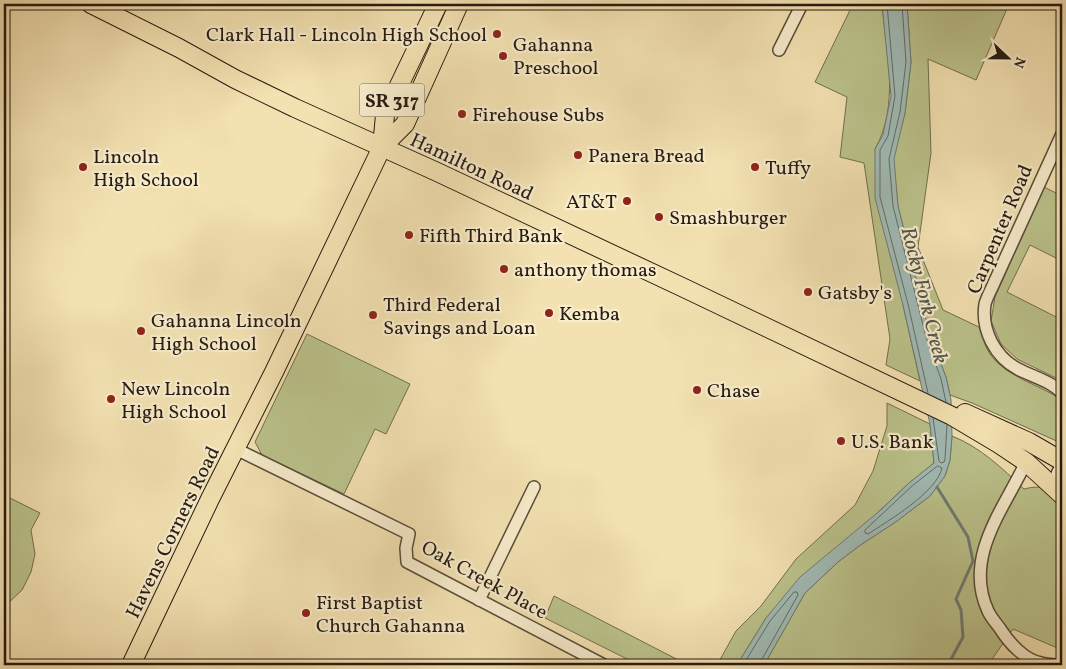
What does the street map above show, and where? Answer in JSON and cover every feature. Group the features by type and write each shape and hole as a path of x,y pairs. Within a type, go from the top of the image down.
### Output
{"main road":[{"name":"Hamilton Road","path":"91,4 179,48 235,79 319,119 810,348 881,379 952,416 984,429 1022,439 1062,462"},
{"name":"SR 317","path":"382,147 385,115 438,4"},
{"name":"SR 317","path":"382,147 405,124 458,4"},
{"name":"Havens Corners Road","path":"132,665 210,499 382,147"},
{"name":"Hamilton Road","path":"984,429 999,444 1026,462 1059,492"}],"street":[{"path":"779,50 802,4"},
{"name":"Carpenter Road","path":"1062,134 985,304 985,326 992,342 1002,356 1016,368 1046,382 1062,393"},
{"name":"Oak Creek Place","path":"236,449 409,534 406,548 408,562 604,665"},
{"path":"1026,462 986,541 980,567 981,589 988,612 1004,636 1023,654 1040,663 1060,665"},
{"path":"1059,492 1057,474 1062,462"},
{"path":"478,600 534,487"}],"green space":[{"path":"853,4 882,4 888,59 889,96 883,132 875,149 903,305 920,381 886,365 890,339 864,163 840,157 847,97 815,82"},
{"path":"907,4 1009,4 976,80 928,59 931,153 918,247 943,310 979,327 987,349 1001,366 1021,379 1062,400 1061,443 950,395 946,377 930,336 898,206 893,159 905,113 911,62"},
{"path":"1044,187 1062,196 1062,261 1030,245 1007,292 1062,320 1062,381 1017,359 1001,344 991,321 995,297"},
{"path":"307,334 410,384 386,434 375,429 344,494 262,455 255,442"},
{"path":"887,403 930,424 934,463 909,483 766,618 737,665 717,665 736,631 761,606 796,559 855,505 873,471 887,426"},
{"path":"952,436 981,452 1024,489 1037,487 1045,489 1062,504 1062,650 1013,629 988,665 764,665 805,593 838,562 930,496 945,476 950,460"},
{"path":"4,495 40,513 31,530 35,554 31,572 22,590 4,607"},
{"path":"554,596 688,665 639,665 545,618"}],"water":[{"name":"Rocky Fork Creek","path":"882,4 907,4 911,62 905,113 894,159 898,206 930,336 946,377 951,400 952,436 950,460 945,476 930,496 838,562 805,593 764,665 737,665 766,618 800,577 934,463 930,424 903,305 875,198 875,149 883,135 891,96"}],"waterway":[{"path":"937,487 968,537 973,561 956,599 961,610 963,637 948,665"}],"place":[{"name":"Clark Hall - Lincoln High School","path":"497,34"},
{"name":"Gahanna Preschool","path":"503,56"},
{"name":"Firehouse Subs","path":"462,114"},
{"name":"Panera Bread","path":"578,155"},
{"name":"Lincoln High School","path":"83,167"},
{"name":"Tuffy","path":"755,167"},
{"name":"AT&T","path":"627,201"},
{"name":"Smashburger","path":"659,217"},
{"name":"Fifth Third Bank","path":"409,235"},
{"name":"anthony thomas","path":"504,269"},
{"name":"Gatsby's","path":"808,292"},
{"name":"Kemba","path":"549,313"},
{"name":"Third Federal Savings and Loan","path":"373,315"},
{"name":"Gahanna Lincoln High School","path":"141,331"},
{"name":"Chase","path":"697,390"},
{"name":"New Lincoln High School","path":"111,399"},
{"name":"U.S. Bank","path":"841,441"},
{"name":"First Baptist Church Gahanna","path":"306,613"}]}
